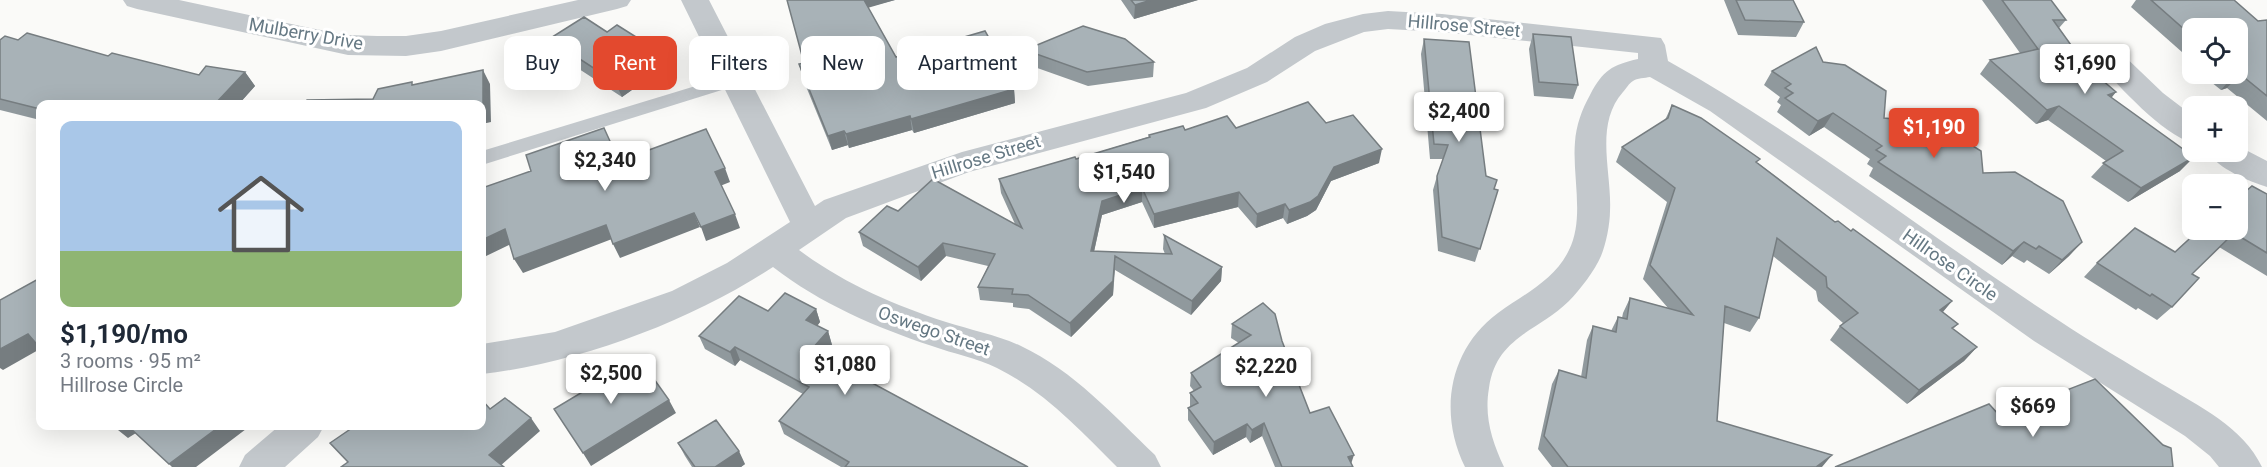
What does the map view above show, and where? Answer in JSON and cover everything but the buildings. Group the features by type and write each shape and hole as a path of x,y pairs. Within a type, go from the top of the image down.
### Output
{"street":[{"name":"Mulberry Drive","path":"137,0 339,43 406,46 441,41 617,0"},
{"path":"695,0 713,36"},
{"name":"Hillrose Street","path":"486,358 555,347 630,322 684,301 739,272 835,209 962,163 1195,101 1257,75 1305,44 1335,31 1363,23 1388,20 1442,23 1653,55"},
{"path":"1485,467 1476,450 1467,409 1473,372 1487,345 1509,324 1557,291 1585,254 1594,212 1590,141 1597,110 1607,91 1623,73 1653,55"},
{"name":"Hillrose Circle","path":"1653,55 1721,105 2046,331 2198,425 2223,444 2242,467"},
{"path":"2107,56 2152,100 2182,123"},
{"path":"740,90 809,227"},
{"path":"2243,162 2267,175"},
{"name":"Oswego Street","path":"774,249 801,271 851,301 899,320 1008,356 1048,378 1142,467"},
{"path":"258,467 300,430"}],"lane":[{"path":"486,158 703,90"}]}
